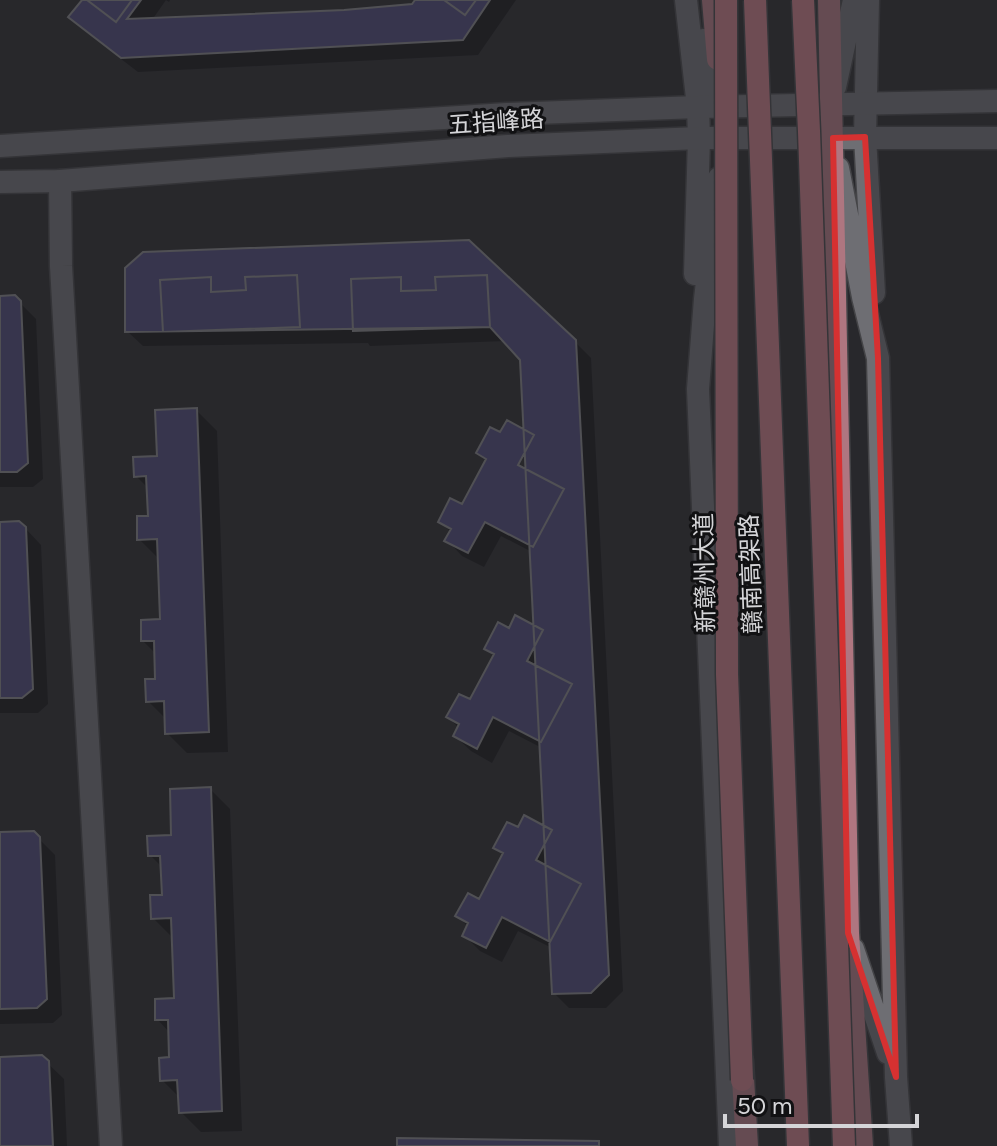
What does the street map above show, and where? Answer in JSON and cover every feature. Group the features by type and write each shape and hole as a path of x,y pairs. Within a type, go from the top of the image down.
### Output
{"highway":[{"path":"726,0 727,674 742,1080"},
{"name":"赣南高架路","path":"755,0 798,1146"},
{"path":"803,0 844,1146"}],"main road":[{"name":"新赣州大道","path":"713,0 724,138 723,268 742,1080 747,1146"},
{"path":"829,0 848,933 862,1146"}],"street":[{"path":"686,0 698,107 694,284 730,1146"},
{"path":"692,0 722,107"},
{"path":"831,103 854,0"},
{"path":"868,0 865,137 878,358 896,1077 901,1146"},
{"name":"五指峰路","path":"0,146 507,114 866,102 997,101"},
{"name":"五指峰路","path":"0,182 60,181 508,146 699,138 997,138"},
{"path":"698,389 724,138"},
{"path":"833,138 863,297 878,358"},
{"path":"60,181 63,297 111,1146"},
{"path":"848,933 896,1077"}],"highlighted area":[{"path":"865,137 878,358 896,1077 848,933 833,138"}],"building":[{"path":"82,0 141,0 127,19 344,10 412,4 415,0 490,0 463,40 121,58 68,17"},
{"path":"87,0 132,0 116,22"},
{"path":"444,0 476,0 465,15"},
{"path":"469,240 576,340 609,975 591,993 552,994 520,360 490,327 125,332 125,268 143,252"},
{"path":"297,275 300,327 163,332 160,280 211,277 211,292 246,290 245,277"},
{"path":"487,275 490,327 353,331 351,279 401,277 401,291 436,290 435,277"},
{"path":"15,295 21,301 28,463 17,472 0,472 0,296"},
{"path":"197,408 209,732 165,734 164,701 146,702 145,679 155,679 154,641 141,641 141,620 160,619 157,539 137,540 137,516 148,516 146,476 134,477 133,457 157,456 155,410"},
{"path":"507,420 534,435 518,465 564,489 533,547 485,522 468,553 444,541 451,529 438,522 450,498 462,504 486,459 476,453 490,427 500,432"},
{"path":"19,521 26,527 33,689 22,698 0,698 0,522"},
{"path":"515,615 543,630 527,661 572,684 541,742 493,717 477,749 453,736 459,724 446,717 459,694 470,699 494,654 484,649 498,622 509,628"},
{"path":"211,787 222,1111 179,1113 177,1080 160,1081 159,1058 169,1057 168,1020 155,1020 155,999 174,998 171,918 151,919 150,895 162,895 160,856 148,856 147,836 171,835 170,789"},
{"path":"524,815 552,830 536,860 581,884 550,942 502,917 486,948 462,936 468,923 455,916 468,893 479,899 503,853 493,848 507,822 518,827"},
{"path":"34,831 40,837 47,999 37,1008 0,1009 0,832"},
{"path":"42,1055 49,1061 53,1146 0,1146 0,1057"},
{"path":"397,1138 599,1141 599,1146 397,1146"}]}
